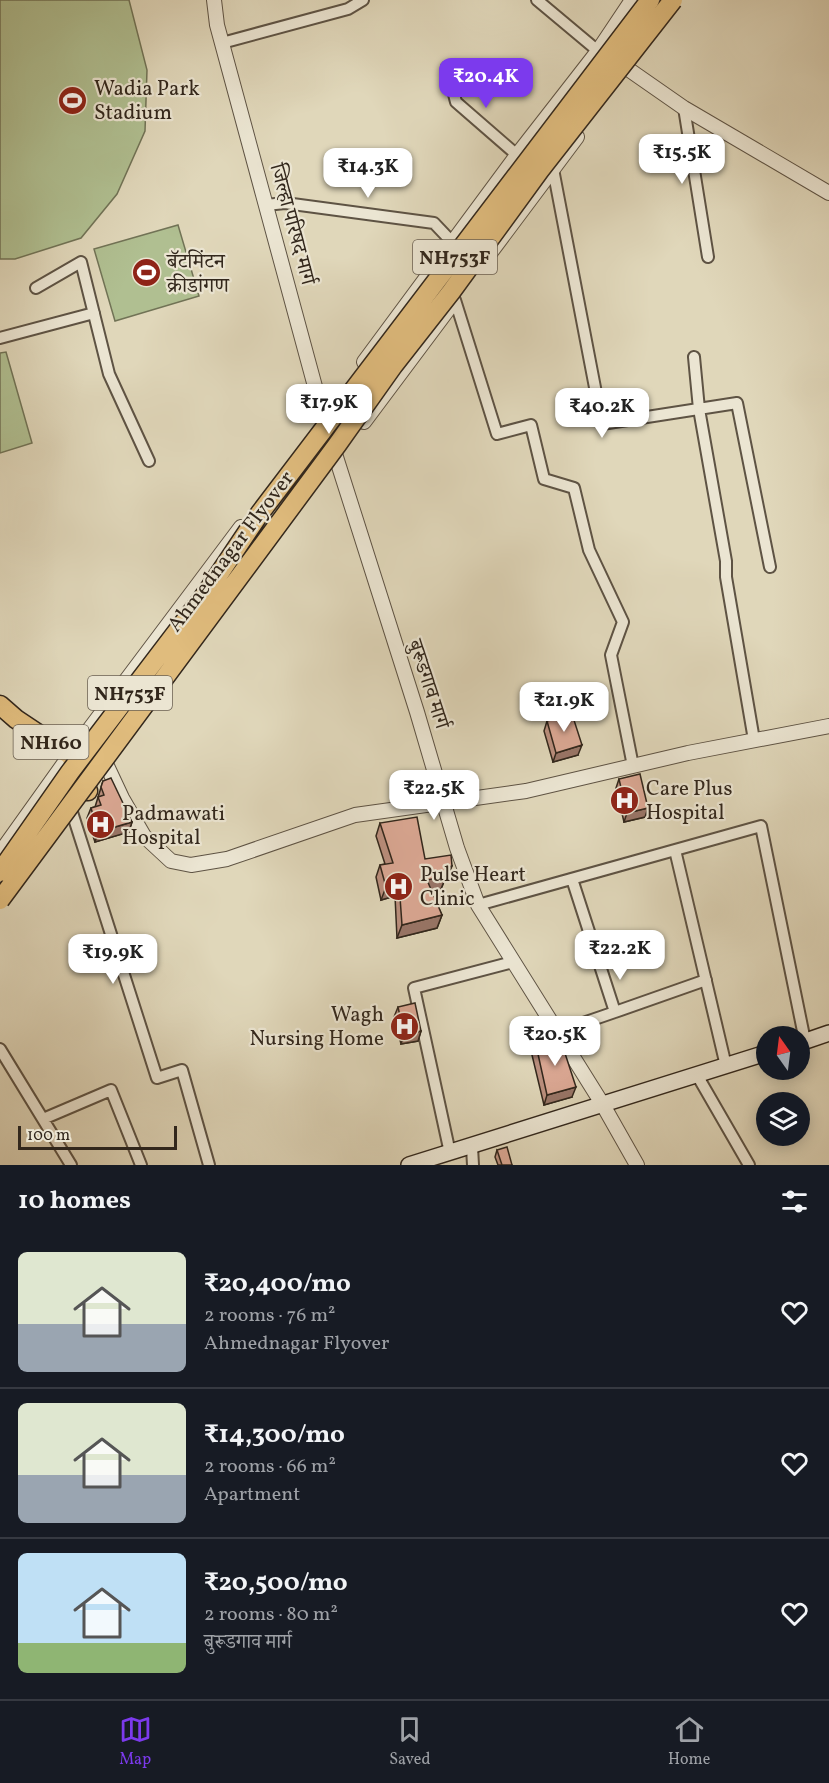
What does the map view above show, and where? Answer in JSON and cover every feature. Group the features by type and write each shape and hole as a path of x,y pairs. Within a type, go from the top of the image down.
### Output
{"highway":[{"name":"Ahmednagar Flyover","path":"0,872 70,772 207,592 260,513 650,0"},
{"name":"Ahmednagar Flyover","path":"0,900 393,366 451,292 540,170 673,0"},
{"name":"NH160","path":"0,705 16,719 70,755 88,791"}],"main road":[{"path":"810,1039 829,1033"},
{"path":"409,1165 756,1056"}],"street":[{"name":"जिल्हा परिषद मार्ग","path":"214,0 222,43 323,416 337,459"},
{"path":"222,43 348,9 363,0"},
{"path":"0,853 70,755 452,242 598,51 632,0"},
{"path":"0,911 72,811 215,625 455,300 682,0"},
{"path":"541,1 598,51"},
{"path":"447,67 456,102 517,155"},
{"path":"628,69 684,108 829,193"},
{"path":"684,108 708,257"},
{"path":"553,169 602,424 737,403 771,567"},
{"path":"266,205 285,203 434,223 452,242"},
{"path":"36,288 81,262 109,374 149,461"},
{"path":"455,300 496,434 531,425 544,479 574,488 589,550 623,622 610,655 633,766"},
{"path":"0,338 94,313"},
{"path":"694,357 699,409 754,740"},
{"name":"बुरूडगाव मार्ग","path":"337,459 478,905 603,1105 637,1165"},
{"path":"107,766 144,836 171,861 190,865 227,859 355,815 526,791 754,740 829,726"},
{"path":"59,772 157,1078 182,1070 209,1165"},
{"path":"478,905 761,826 799,1026"},
{"path":"675,850 726,1066"},
{"path":"572,879 615,1012"},
{"path":"450,1153 414,988 513,962"},
{"path":"557,1032 706,980"},
{"path":"0,1049 71,1165"},
{"path":"697,1075 749,1165"},
{"path":"43,1119 111,1090 141,1165"},
{"path":"472,1147 473,1165"}],"green space":[{"name":"Wadia Park Stadium","path":"0,0 129,0 147,70 145,131 117,194 81,238 15,259 0,259"},
{"name":"बॅटमिंटन क्रीडांगण","path":"178,225 199,296 115,321 94,249"},
{"path":"6,352 32,443 0,453 0,353"}],"building":[{"path":"572,714 582,745 556,753 547,721"},
{"path":"640,774 648,808 627,813 619,779"},
{"path":"111,778 132,822 98,832 91,808 101,805 98,797 104,795 101,787 103,781"},
{"path":"417,817 425,859 451,855 452,866 445,868 446,876 427,880 442,915 402,925 399,883 386,887 380,865 393,863 380,823"},
{"path":"415,1003 421,1031 404,1035 398,1007"},
{"path":"560,1038 576,1087 547,1095 536,1045"},
{"path":"507,1147 512,1165 502,1165 497,1150"}],"place":[{"name":"Wadia Park Stadium","path":"73,100"},
{"name":"बॅटमिंटन क्रीडांगण","path":"146,273"},
{"name":"Care Plus Hospital","path":"625,800"},
{"name":"Padmawati Hospital","path":"101,825"},
{"name":"Pulse Heart Clinic","path":"399,886"},
{"name":"Wagh Nursing Home","path":"405,1026"}]}
